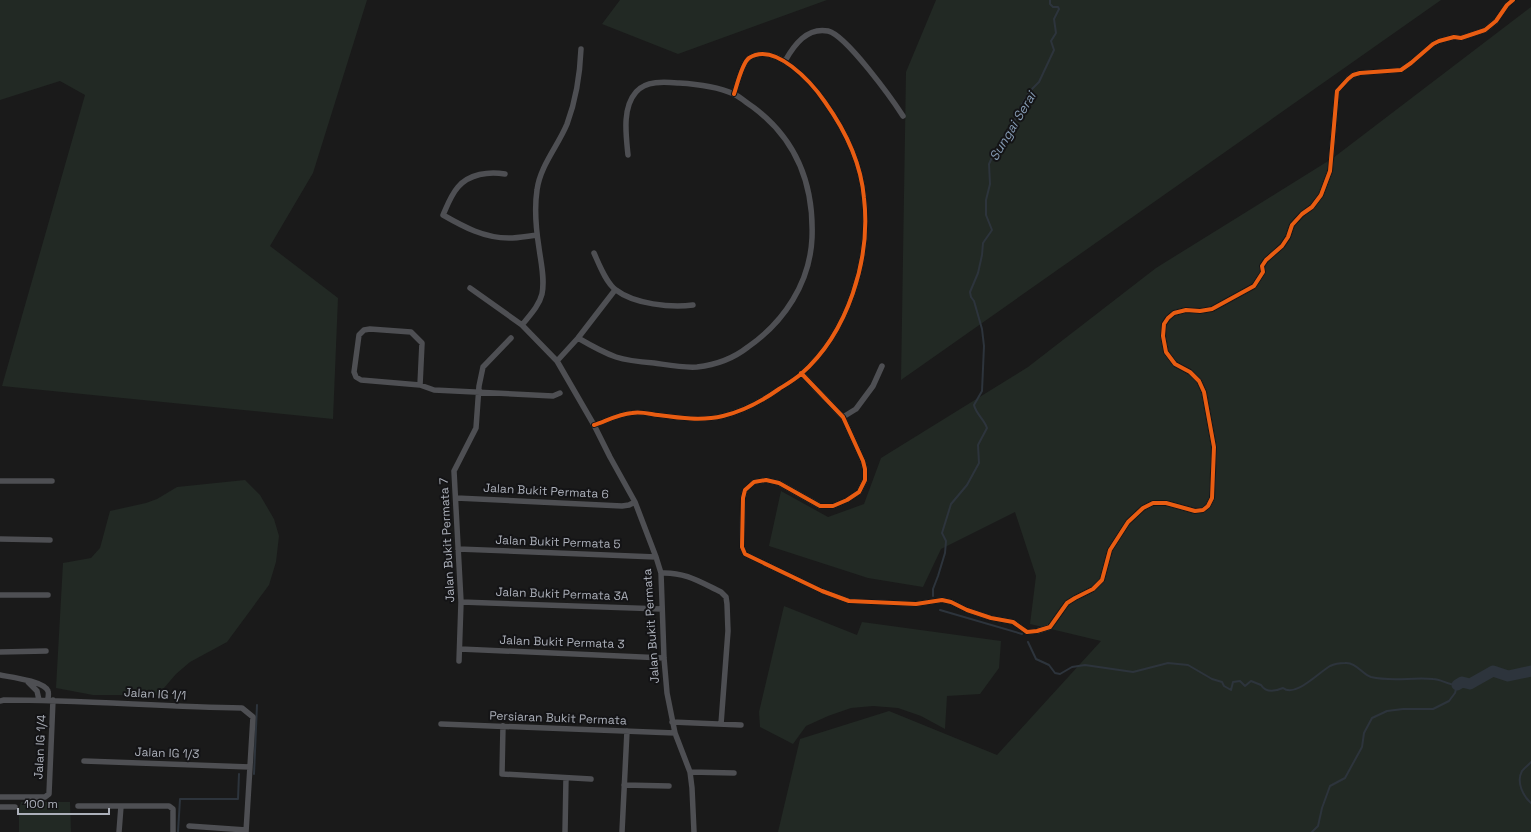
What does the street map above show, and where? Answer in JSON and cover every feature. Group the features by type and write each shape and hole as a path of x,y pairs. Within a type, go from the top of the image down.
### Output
{"street":[{"path":"801,374 843,417 865,468 865,480 859,492 833,506 820,506 779,483 766,480 754,482 745,490 742,498 742,547 745,554 822,591 849,601 916,604 942,600 951,602 967,610 991,618 1013,622 1027,632 1050,627 1056,621 1067,604 1075,598 1094,589 1102,580 1110,550 1128,522 1143,508 1153,503 1166,503 1195,512 1204,510 1212,498 1214,448 1204,392 1199,381 1190,372 1175,364 1166,352 1163,336 1164,324 1168,318 1174,313 1182,311 1212,310 1254,286 1263,272 1262,266 1266,260 1282,246 1288,237 1292,225 1302,214 1312,207 1321,195 1330,171 1337,91 1353,74 1401,70 1412,63 1433,44 1439,41 1454,37 1461,38 1485,30 1496,21 1512,0"},
{"path":"785,60 793,47 802,38 811,33 829,31 838,37 855,53 903,116"},
{"path":"522,325 535,309 542,295 543,281 537,235 537,188 543,169 566,124 572,108 580,70 581,49"},
{"path":"594,425 632,412 692,419 723,416 745,409 762,401 801,374 816,359 830,340 852,299 866,235 861,179 849,143 824,100 785,60 765,54 750,58 745,63 734,94"},
{"path":"578,338 603,352 628,360 696,367 713,363 736,355 764,336 783,315 799,288 807,266 811,249 813,214 800,166 786,140 764,115 734,94 713,88 688,84 648,84 636,91 627,111 626,134 628,155"},
{"path":"505,174 488,172 470,178 459,186 443,215 468,229 490,236 509,238 537,235"},
{"path":"594,253 601,269 615,290 630,297 655,305 679,307 693,305"},
{"name":"Jalan Bukit Permata","path":"470,288 522,325 557,361 594,425 635,502 661,573 664,658 667,693 675,733 690,772 694,832"},
{"path":"557,361 578,338 615,290"},
{"path":"420,385 422,343 411,332 370,329 364,330 359,335 354,372 356,377 361,380 420,385 434,390 479,393 553,396 560,393"},
{"name":"Jalan Bukit Permata 7","path":"459,661 461,602 454,471 476,428 483,366 511,338"},
{"path":"843,417 856,409 873,386 882,366"},
{"path":"0,481 52,481"},
{"name":"Jalan Bukit Permata 6","path":"456,498 622,506 635,502"},
{"path":"0,539 50,540"},
{"name":"Jalan Bukit Permata 5","path":"458,549 656,558"},
{"path":"661,573 684,575 721,592 726,596 728,604 728,631 721,724"},
{"path":"0,595 48,595"},
{"name":"Jalan Bukit Permata 3A","path":"461,602 662,609"},
{"name":"Jalan Bukit Permata 3","path":"460,649 664,658"},
{"path":"0,652 46,651"},
{"path":"0,675 44,686 48,691 51,700"},
{"path":"26,681 37,691 39,700"},
{"name":"Jalan IG 1/1","path":"2,700 89,701 181,707 242,708 253,717 250,767"},
{"name":"Jalan IG 1/4","path":"0,797 45,797 49,794 51,700"},
{"path":"672,722 741,725"},
{"name":"Persiaran Bukit Permata","path":"441,724 675,733"},
{"path":"503,726 502,774 591,779"},
{"path":"622,832 627,731"},
{"name":"Jalan IG 1/3","path":"84,760 250,767"},
{"path":"189,826 246,831 250,767"},
{"path":"690,772 734,773"},
{"path":"565,832 566,778"},
{"path":"624,785 669,786"},
{"path":"78,806 169,806 173,809 173,832"},
{"path":"119,832 121,806"},
{"path":"0,807 15,807"}],"shaded area":[{"path":"0,0 367,0 313,173 270,246 338,298 333,419 2,386 85,95 60,81 0,100"},
{"path":"620,0 827,0 678,54 602,24"},
{"path":"936,0 1441,0 901,380 906,72"},
{"path":"1531,7 1531,832 778,832 800,739 889,711 997,755 1101,641 1030,624 1036,576 1015,512 941,549 923,587 868,578 769,546 781,491 828,517 864,504 881,458 1028,367 1156,268 1333,158"},
{"path":"245,480 260,495 274,519 279,536 276,562 269,585 227,642 190,662 176,674 158,695 93,695 56,688 63,563 91,558 100,548 110,511 146,503 157,499 177,487"},
{"path":"784,606 857,635 862,622 1001,641 999,668 980,694 947,696 945,729 921,716 898,708 873,706 851,708 806,726 793,744 760,727 759,712"},
{"path":"21,802 70,802 71,832 19,832 19,809"}],"waterway":[{"name":"Sungai Serai","path":"933,596 933,589 945,553 946,541 942,533 951,504 967,485 979,463 978,445 987,428 976,411 974,405 982,391 984,346 982,329 970,292 978,273 983,243 992,230 986,215 986,200 990,184 989,164 995,151 1008,135 1022,104 1030,91 1039,82 1054,50 1051,41 1056,33 1054,19 1059,9 1058,7 1053,7 1050,4 1050,0"},
{"name":"Sungai Serai","path":"940,610 1022,634"},
{"name":"Sungai Serai","path":"1028,642 1036,659 1049,665 1055,673 1060,674 1072,667 1085,665 1133,672 1168,663 1188,665 1212,679 1222,682 1224,686 1231,690 1233,682 1240,681 1245,686 1251,681 1268,690 1283,688 1294,690 1330,666 1349,663 1356,666 1371,677 1387,679 1436,679 1457,685 1455,693 1449,701 1433,709 1403,709 1387,711 1372,718 1364,733 1362,747 1345,778 1330,786 1322,808 1318,826 1312,832"},
{"name":"Sungai Serai","path":"1457,685 1462,682 1470,684 1493,671 1508,676 1531,671"},
{"path":"254,774 257,705"},
{"path":"1531,762 1520,775 1521,788 1525,797 1531,803"},
{"path":"178,832 180,799 238,799 239,774"}],"cycle path":[{"path":"801,373 843,417 863,461 865,480 859,492 847,500 833,506 820,506 779,483 766,480 754,482 745,490 743,498 742,547 745,554 822,591 849,601 916,604 942,600 951,602 967,610 991,618 1013,622 1027,632 1050,627 1067,603 1093,589 1102,580 1110,550 1128,522 1143,508 1153,503 1166,503 1195,511 1203,510 1208,506 1212,498 1214,447 1204,392 1199,381 1190,372 1175,364 1166,352 1163,336 1164,324 1168,318 1174,313 1186,310 1200,311 1212,309 1254,286 1263,272 1262,266 1266,260 1282,246 1288,237 1292,225 1302,214 1312,207 1321,195 1330,171 1337,91 1348,79 1353,75 1360,73 1401,70 1433,44 1439,41 1454,37 1461,38 1485,30 1496,21 1507,5 1513,0"},
{"path":"594,425 617,416 635,412 683,418 715,418 731,414 766,398 801,374 817,357 832,338 853,294 860,270 864,245 864,198 856,160 839,124 819,94 802,75 781,59 770,55 759,54 749,58 746,61 734,94"}]}
